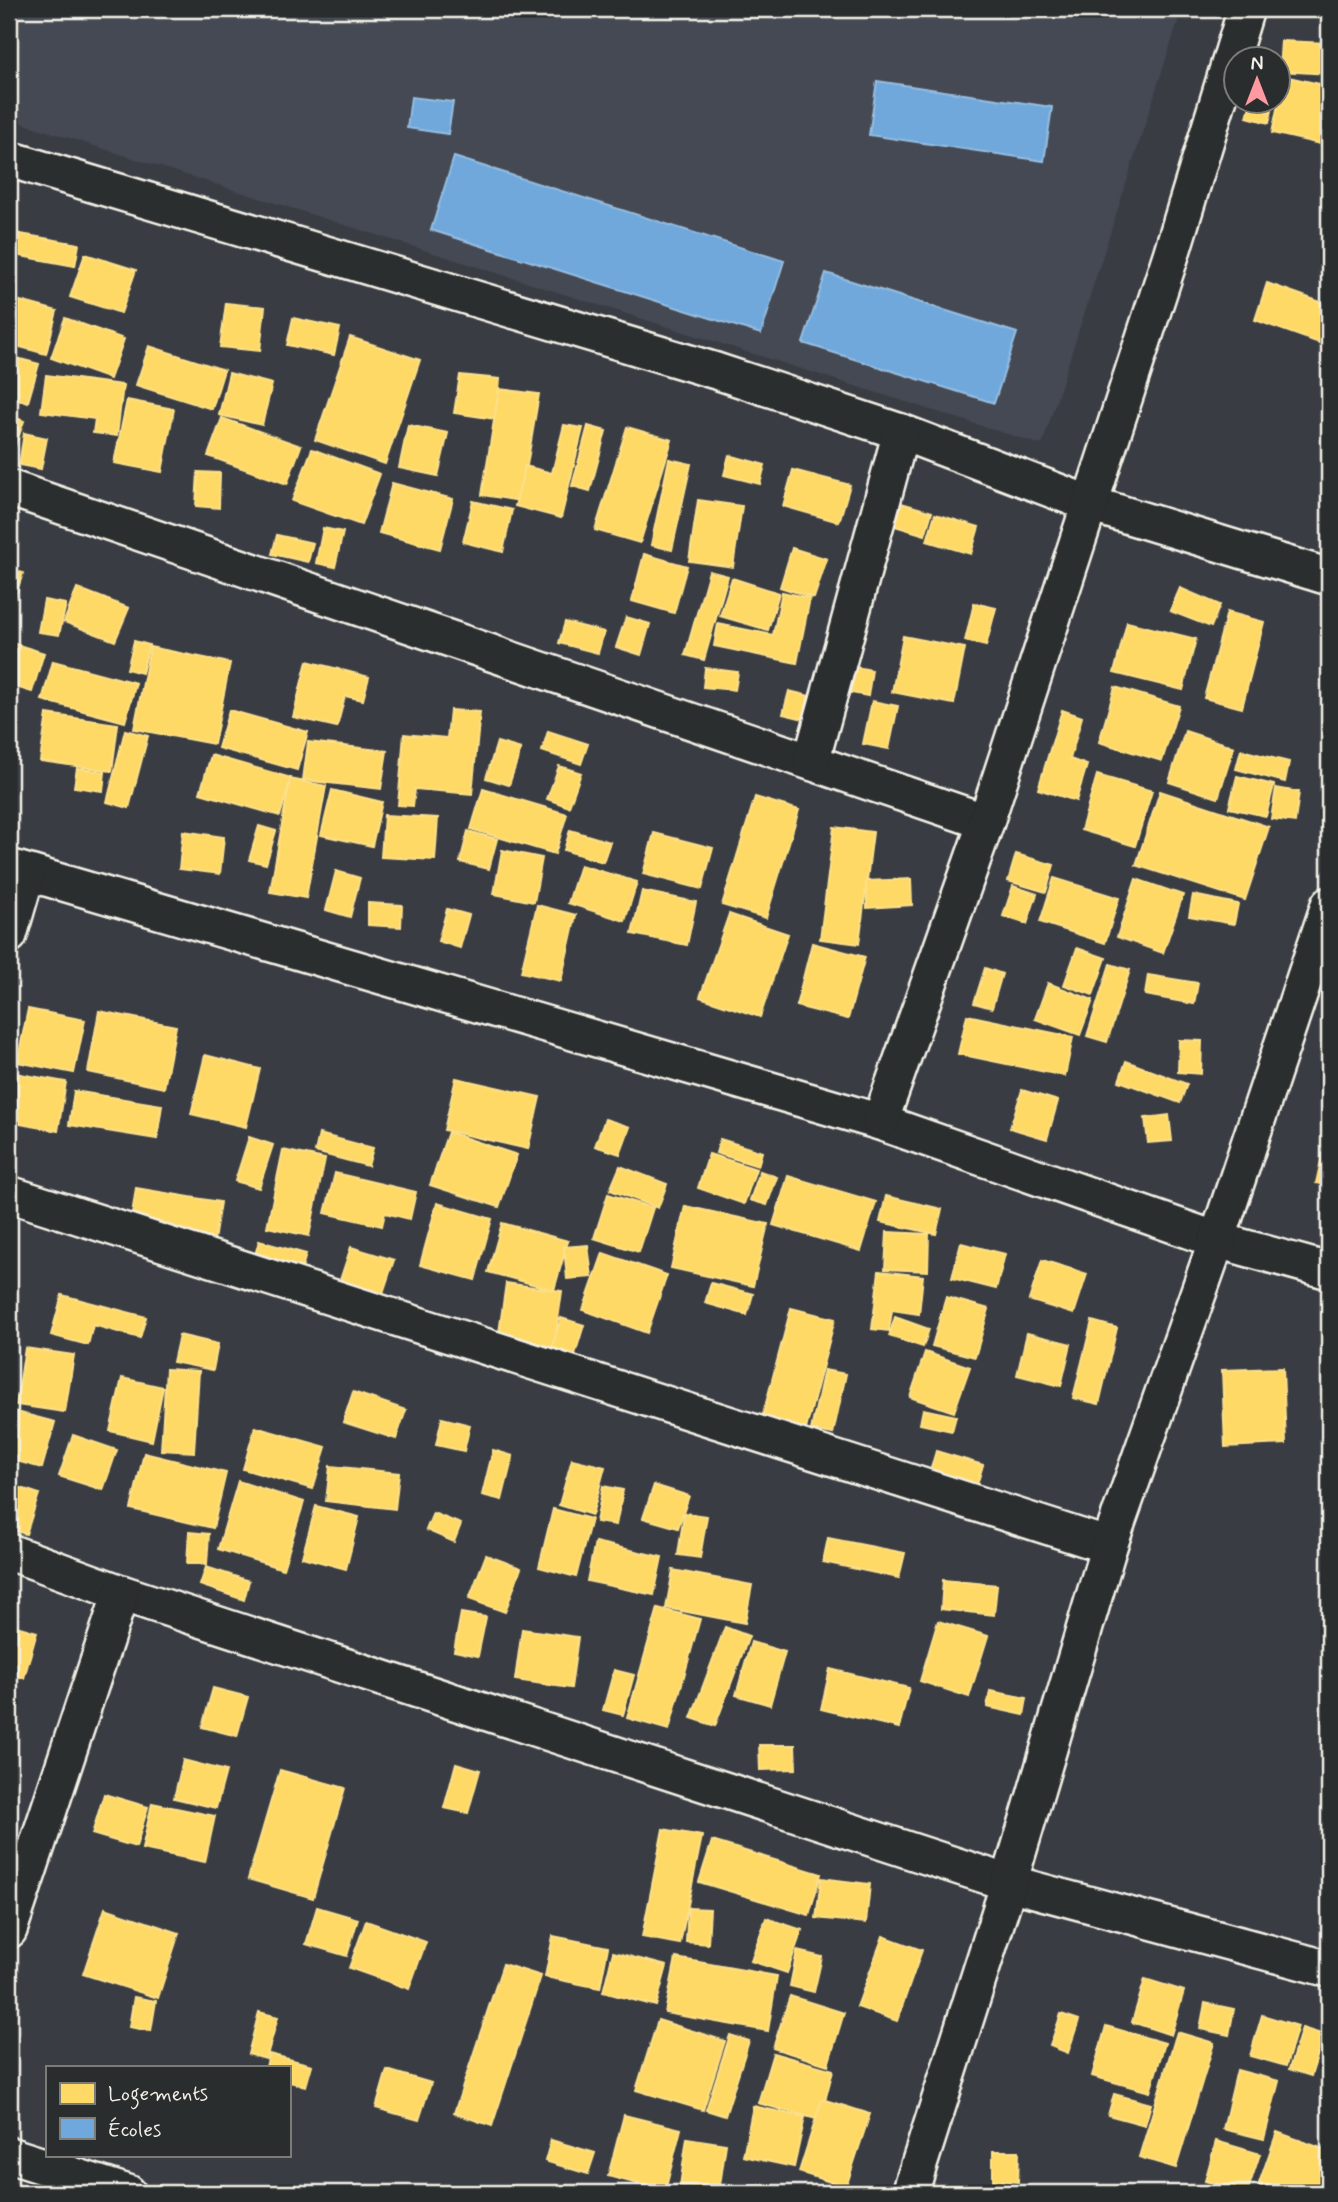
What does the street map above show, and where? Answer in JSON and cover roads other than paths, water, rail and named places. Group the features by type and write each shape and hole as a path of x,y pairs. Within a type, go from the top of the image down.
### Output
{"street":[{"path":"880,1122 986,822 1171,255 1246,9"},
{"path":"9,159 716,371 901,432 1090,504 1329,577"},
{"path":"811,762 901,432"},
{"path":"9,488 986,822"},
{"path":"9,935 18,870 880,1122 1217,1240 1329,1271"},
{"path":"910,2193 1009,1883 1109,1546 1217,1240 1329,905"},
{"path":"9,1194 1109,1546"},
{"path":"9,1552 121,1593 1009,1883 1329,1969"},
{"path":"9,1930 121,1593"},
{"path":"9,2155 128,2193"}]}
